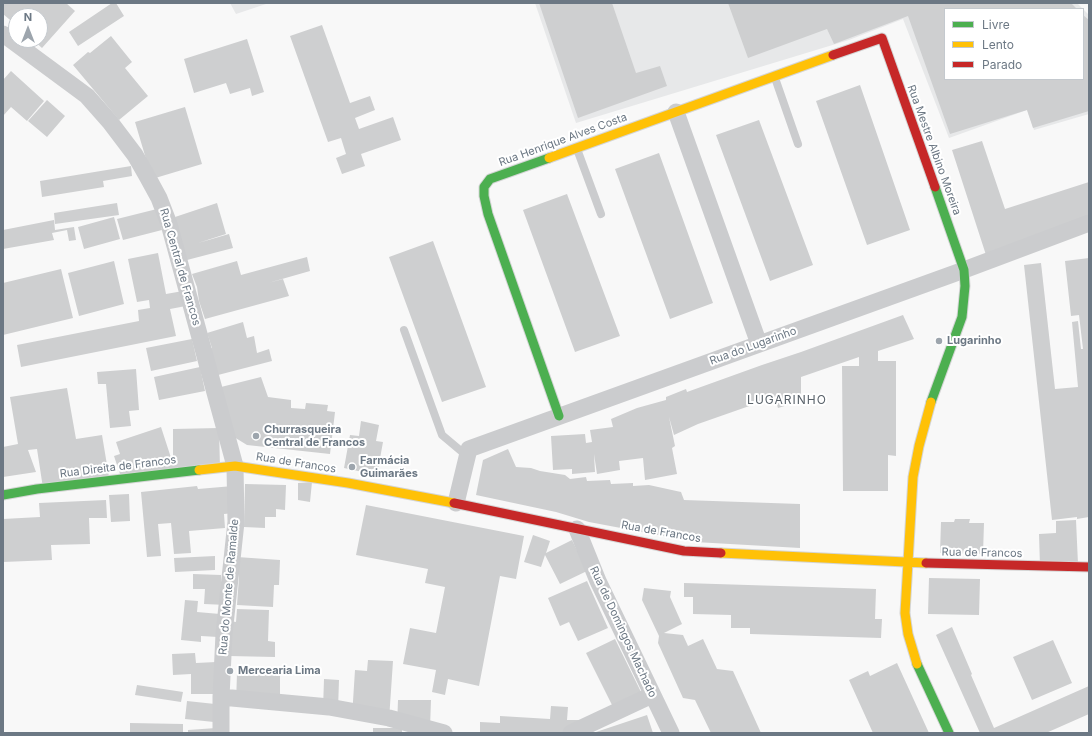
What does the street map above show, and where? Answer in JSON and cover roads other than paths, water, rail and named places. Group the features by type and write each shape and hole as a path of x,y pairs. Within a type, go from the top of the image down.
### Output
{"street":[{"name":"Rua Central de Francos","path":"3,34 87,96 110,122 135,155 150,181 159,198 169,224 235,466"},
{"name":"Rua Henrique Alves Costa","path":"559,416 488,214 484,196 484,187 490,179 882,38"},
{"name":"Rua Mestre Albino Moreira","path":"882,38 964,270"},
{"path":"676,112 759,344"},
{"name":"Rua do Lugarinho","path":"467,456 469,449 964,270 1089,223"},
{"path":"949,733 919,669 908,634 905,613 913,477 919,446 933,394 944,369 962,317 964,270"},
{"path":"456,503 467,456"},
{"name":"Rua Direita de Francos","path":"3,495 37,489 235,466"},
{"name":"Rua de Francos","path":"235,466 348,483 456,503 684,551 908,563 1089,567"},
{"name":"Rua do Monte de Ramalde","path":"221,733 224,634 236,522 235,466"},
{"name":"Rua de Domingos Machado","path":"577,529 598,581 670,733"},
{"path":"571,733 652,695"},
{"path":"221,697 329,707 389,718 444,733"}],"lane":[{"path":"775,77 798,144"},
{"path":"576,148 601,214"},
{"path":"404,330 442,435 467,456"}],"place":[{"name":"Lugarinho","path":"939,341"},
{"name":"Churrasqueira Central de Francos","path":"256,436"},
{"name":"Farmácia Guimarães","path":"352,467"},
{"name":"Mercearia Lima","path":"230,671"}],"district":[{"name":"LUGARINHO","path":"787,400"}]}
